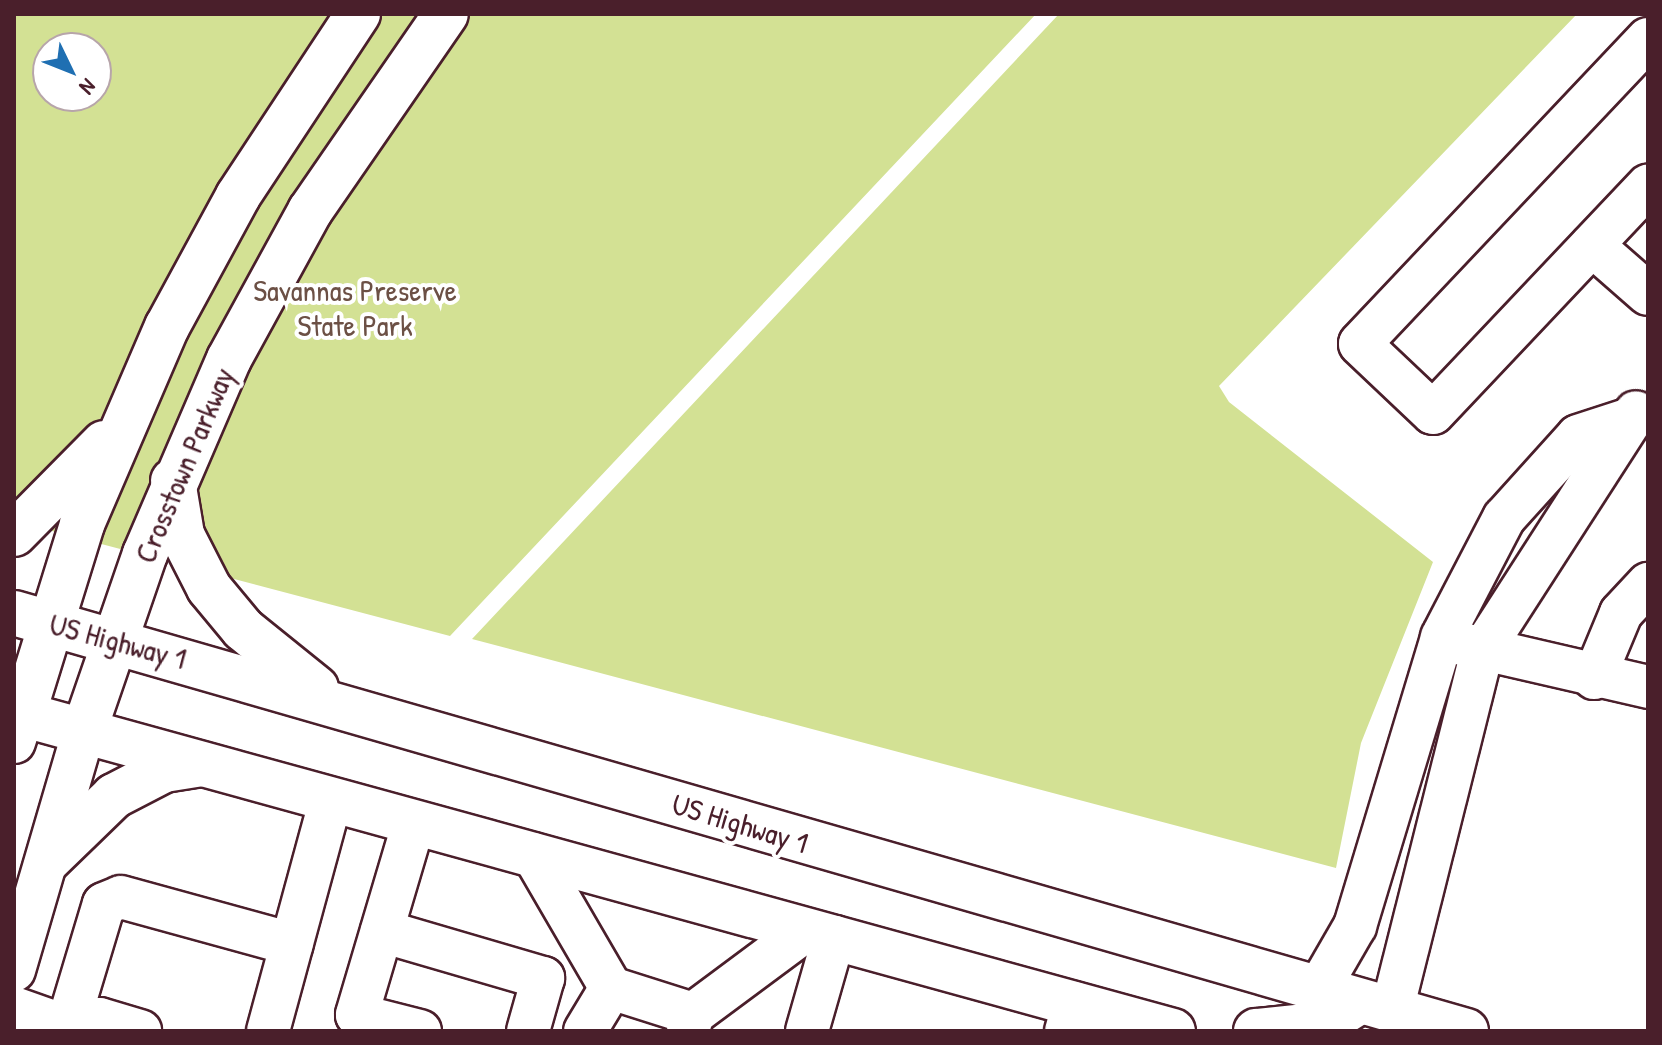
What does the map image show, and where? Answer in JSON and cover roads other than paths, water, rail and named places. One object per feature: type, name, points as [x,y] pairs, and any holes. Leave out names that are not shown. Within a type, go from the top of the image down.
[{"type":"main road","points":[[358,14],[230,210],[124,420],[82,524],[32,618],[17,723],[84,731],[820,933],[1070,1017],[1173,1031]]},
{"type":"main road","name":"Crosstown Parkway","points":[[84,731],[112,639],[173,481],[229,359],[310,211],[443,18]]},
{"type":"main road","points":[[14,534],[124,420]]},
{"type":"main road","points":[[173,481],[182,535],[209,588],[243,629],[334,701]]},
{"type":"main road","name":"US Highway 1","points":[[32,618],[334,701],[1466,1031]]},
{"type":"main road","points":[[48,860],[114,796],[164,770],[202,763]]},
{"type":"main road","points":[[1256,1031],[1335,1017],[1376,1006]]},
{"type":"street","points":[[1648,39],[1360,344],[1433,413],[1648,186]]},
{"type":"street","points":[[1592,245],[1648,294]]},
{"type":"street","points":[[1318,990],[1355,926],[1442,637],[1504,518],[1578,436],[1639,409]]},
{"type":"street","points":[[1376,1006],[1447,801],[1482,651],[1639,409]]},
{"type":"street","points":[[1594,678],[1621,613],[1648,584]]},
{"type":"street","points":[[1442,637],[1482,651],[1594,678],[1648,687]]},
{"type":"street","points":[[14,970],[84,731]]},
{"type":"street","points":[[1398,789],[1447,801]]},
{"type":"street","points":[[245,1031],[281,941],[331,799]]},
{"type":"street","points":[[414,822],[357,1015],[420,1031]]},
{"type":"street","points":[[533,854],[611,988],[691,1023],[820,933]]},
{"type":"street","points":[[75,1030],[104,904],[121,897],[281,941]]},
{"type":"street","points":[[382,931],[543,978],[528,1031]]},
{"type":"street","points":[[807,1031],[820,933]]},
{"type":"street","points":[[268,1031],[281,941]]},
{"type":"street","points":[[585,1031],[611,988]]},
{"type":"street","points":[[14,1008],[75,1030],[100,1019],[140,1031]]},
{"type":"park label","name":"Savannas Preserve State Park","points":[[355,307]]}]
